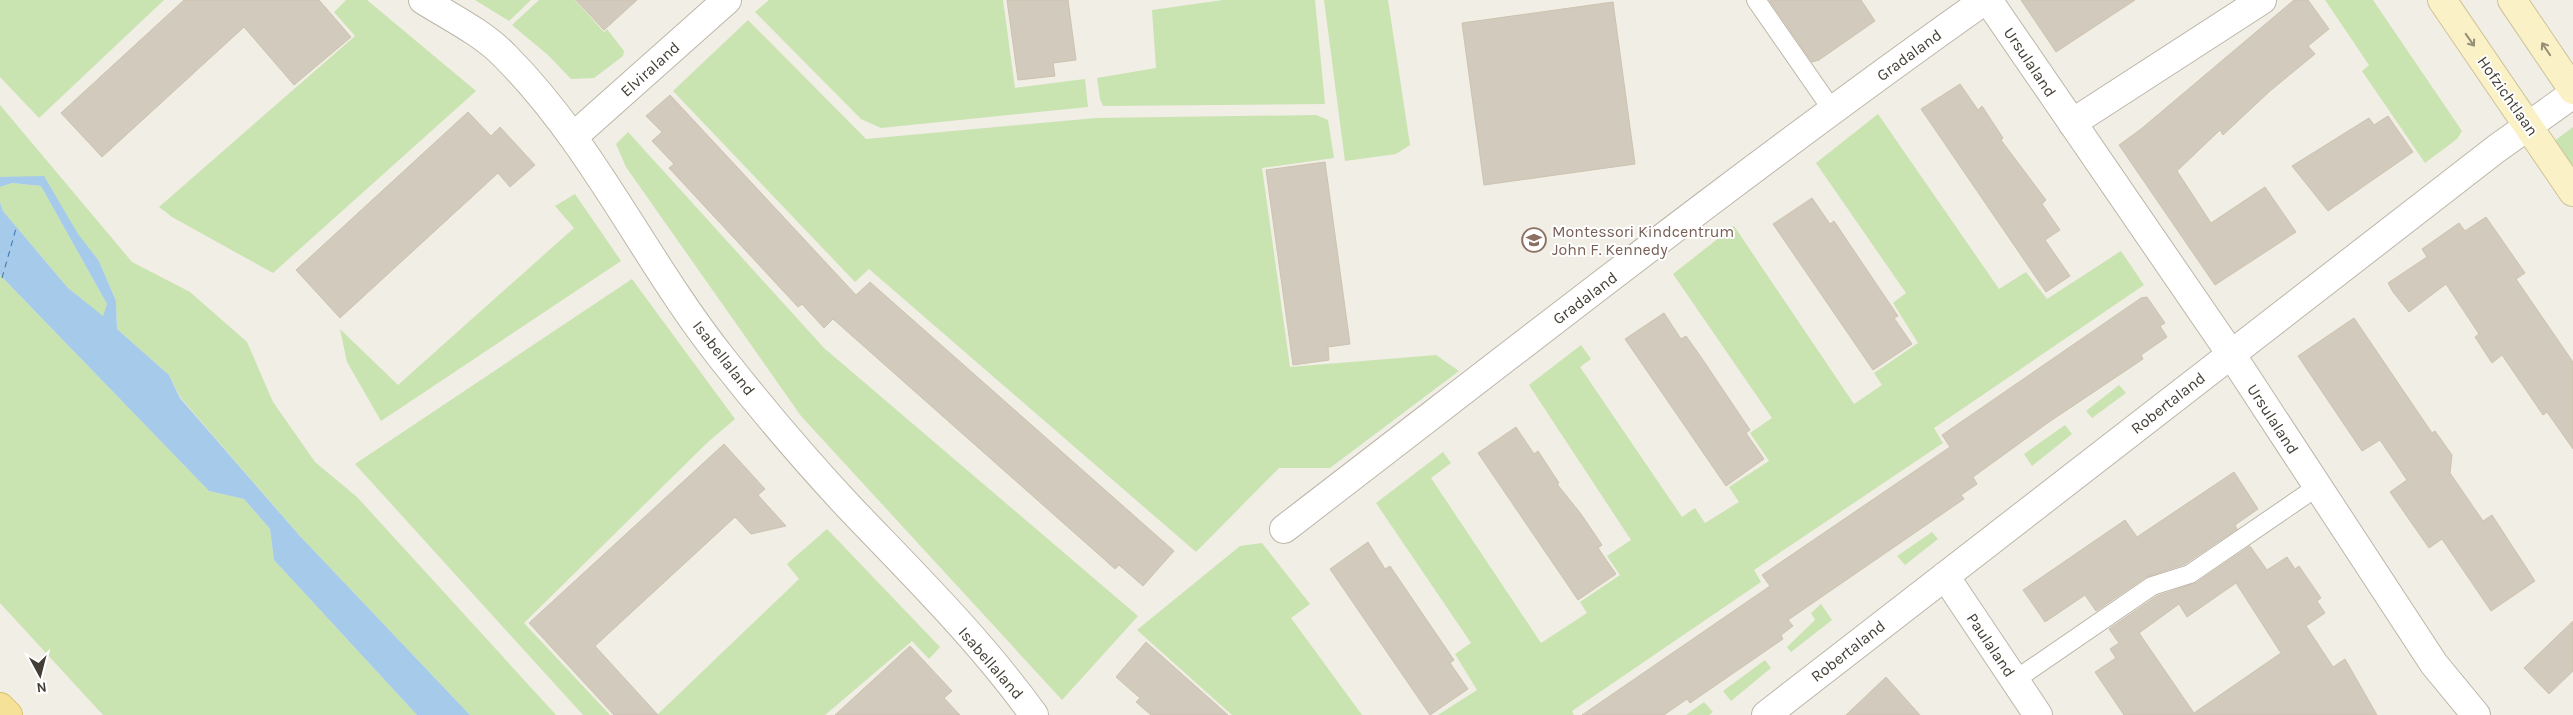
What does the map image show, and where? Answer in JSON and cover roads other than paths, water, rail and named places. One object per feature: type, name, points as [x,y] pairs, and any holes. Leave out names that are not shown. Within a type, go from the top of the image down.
[{"type":"main road","name":"Hofzichtlaan","points":[[2442,0],[2573,192]]},
{"type":"main road","points":[[2512,0],[2573,90]]},
{"type":"main road","points":[[0,707],[8,715]]},
{"type":"street","name":"Isabellaland","points":[[423,0],[491,44],[506,56],[573,137],[631,227],[720,356],[788,438],[999,671],[1034,715]]},
{"type":"street","name":"Elviraland","points":[[573,137],[726,0]]},
{"type":"street","name":"Gradaland","points":[[1284,530],[1507,356],[1833,111],[1987,0]]},
{"type":"street","name":"Ursulaland","points":[[1987,0],[2231,354],[2434,664],[2476,715]]},
{"type":"street","points":[[2072,123],[2262,0]]},
{"type":"street","name":"Robertaland","points":[[1766,715],[2231,354],[2529,125],[2573,94]]},
{"type":"street","name":"Paulaland","points":[[1944,576],[2038,715]]},
{"type":"lane","points":[[1756,0],[1833,111]]},
{"type":"lane","points":[[2015,680],[2152,586],[2190,574],[2317,486]]},
{"type":"water","points":[[44,176],[78,234],[99,261],[116,301],[117,329],[169,375],[180,398],[299,535],[470,715],[417,715],[274,560],[270,529],[244,499],[209,491],[0,275],[0,202],[3,211],[68,288],[103,316],[107,304],[41,186],[12,183],[0,187],[0,177]]},
{"type":"place","name":"Montessori Kindcentrum John F. Kennedy","points":[[1534,240]]}]
